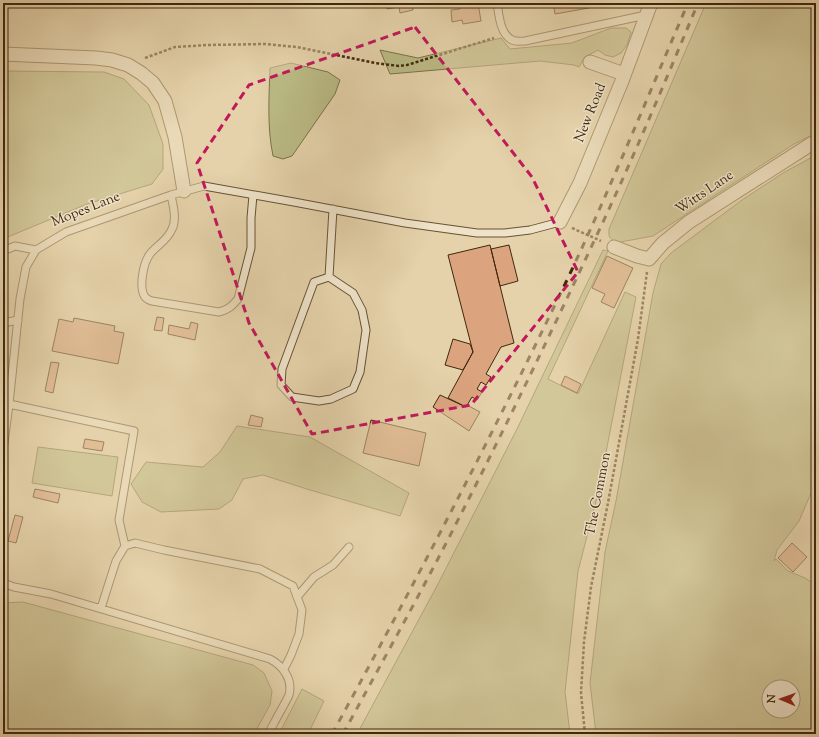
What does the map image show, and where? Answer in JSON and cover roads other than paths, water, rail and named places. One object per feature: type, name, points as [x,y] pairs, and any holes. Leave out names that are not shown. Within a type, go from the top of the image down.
[{"type":"street","name":"New Road","points":[[566,224],[580,183],[649,9]]},
{"type":"street","points":[[3,54],[112,60],[128,65],[141,73],[153,83],[165,101],[174,137],[184,191]]},
{"type":"street","points":[[590,62],[624,74]]},
{"type":"street","name":"Witts Lane","points":[[614,247],[649,259],[663,243],[689,222],[816,141]]},
{"type":"lane","name":"New Road","points":[[496,3],[506,34],[514,41],[525,41],[649,9]]},
{"type":"lane","name":"Mopes Lane","points":[[3,451],[20,299],[26,267],[36,250],[66,232],[171,195],[204,186],[405,223],[477,233],[505,234],[566,224]]},
{"type":"lane","points":[[171,195],[174,218],[173,228],[162,243],[150,254],[146,261],[142,279],[143,293],[147,299],[152,301],[219,312],[232,306],[238,299],[250,248],[253,195]]},
{"type":"lane","points":[[329,277],[333,209]]},
{"type":"lane","points":[[3,251],[15,246],[36,250]]},
{"type":"lane","points":[[329,277],[353,293],[362,310],[366,330],[360,372],[353,389],[331,399],[319,401],[292,397],[282,385],[282,369],[314,282],[329,277]]},
{"type":"lane","points":[[3,323],[18,320]]},
{"type":"lane","points":[[9,404],[134,431],[119,520],[125,546]]},
{"type":"lane","points":[[101,608],[116,561],[125,546],[135,543],[260,569],[293,586],[302,610],[299,634],[284,669]]},
{"type":"lane","points":[[297,597],[314,577],[333,565],[349,547]]},
{"type":"lane","points":[[3,582],[14,587],[51,594],[101,608],[270,658],[284,669],[290,686],[288,695],[268,734]]},
{"type":"railway","points":[[332,734],[393,622],[539,338],[567,280],[629,142],[688,3]]},
{"type":"railway","points":[[343,734],[445,545],[528,379],[622,180],[698,3]]}]
